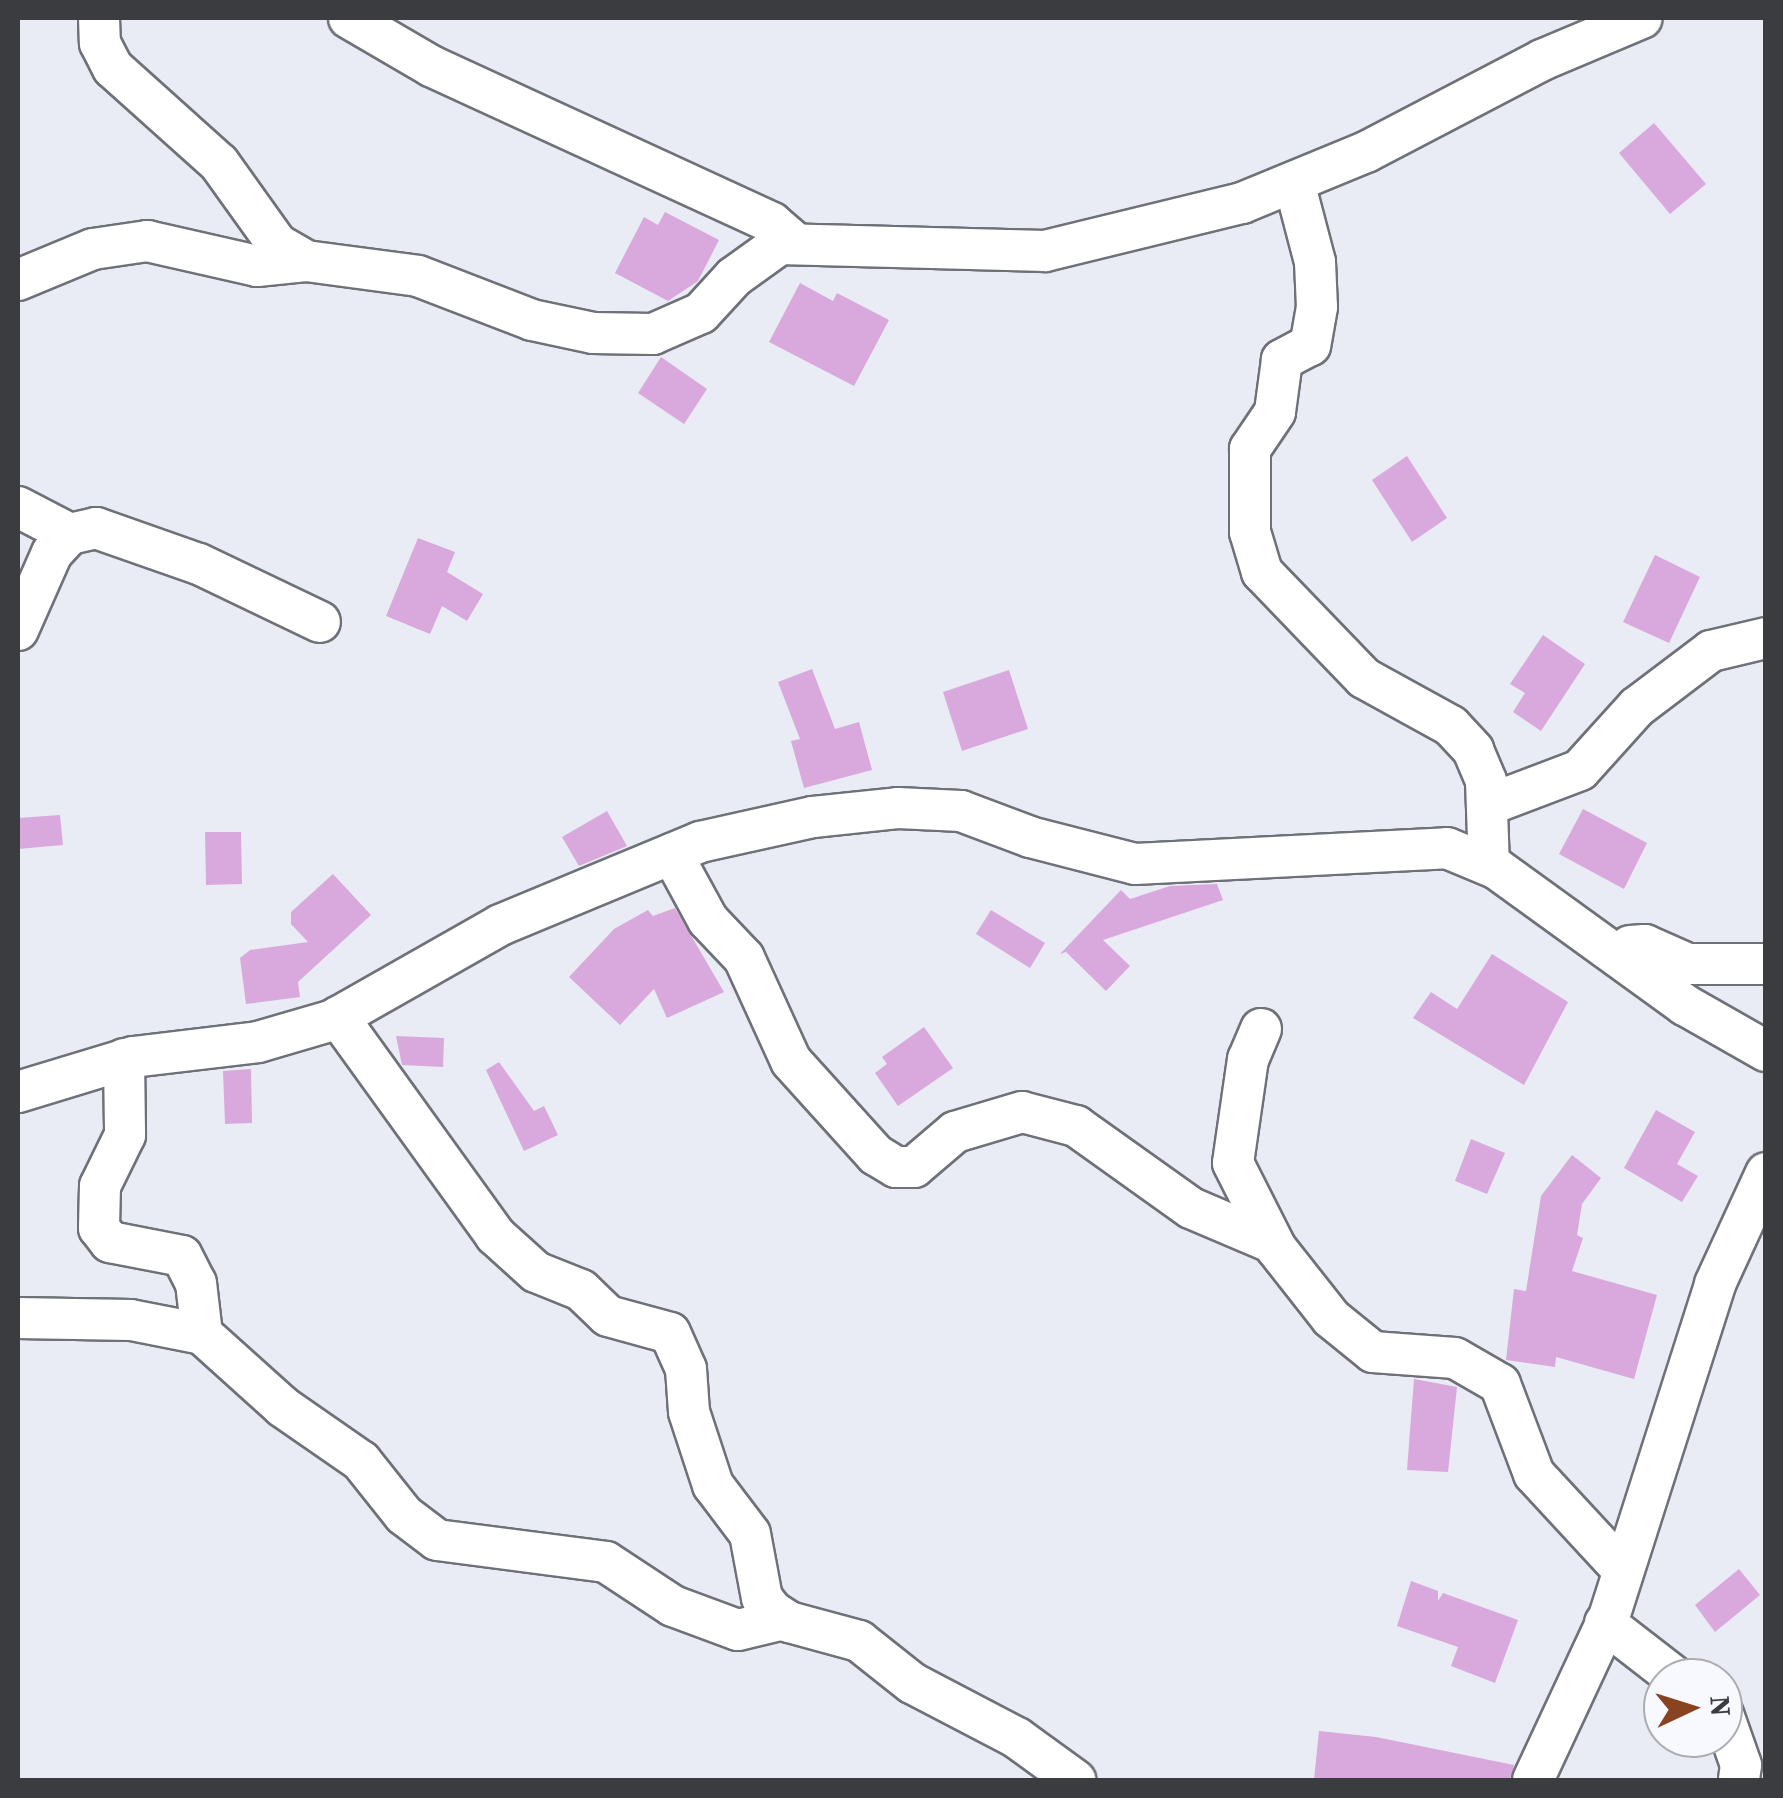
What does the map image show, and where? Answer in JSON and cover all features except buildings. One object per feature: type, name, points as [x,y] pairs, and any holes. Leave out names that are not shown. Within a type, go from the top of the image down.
[{"type":"street","points":[[100,18],[100,42],[113,68],[218,162],[277,244],[306,261]]},
{"type":"street","points":[[349,18],[448,75],[772,222],[793,242]]},
{"type":"street","points":[[18,280],[93,249],[147,241],[257,266],[306,261],[418,276],[532,320],[594,333],[653,334],[701,313],[734,277],[774,246],[793,242],[1074,248],[1242,203],[1642,18]]},
{"type":"street","points":[[1294,182],[1315,262],[1317,306],[1310,345],[1282,360],[1275,412],[1250,449],[1250,532],[1262,572],[1364,678],[1438,718],[1473,750],[1488,804],[1489,865]]},
{"type":"street","points":[[18,507],[70,534]]},
{"type":"street","points":[[18,630],[52,553],[70,534],[96,528],[120,534],[320,622]]},
{"type":"street","points":[[1488,804],[1580,770],[1636,707],[1701,658],[1766,638]]},
{"type":"street","points":[[18,1092],[124,1059],[258,1042],[338,1017],[500,926],[672,854],[813,817],[898,808],[961,810],[1030,837],[1135,864],[1432,845],[1489,865],[1616,952],[1685,1005],[1766,1050]]},
{"type":"street","points":[[672,854],[708,920],[744,958],[792,1061],[876,1155],[914,1167],[955,1132],[1022,1112],[1076,1126],[1191,1208],[1273,1243]]},
{"type":"street","points":[[1616,952],[1644,945],[1688,964],[1766,964]]},
{"type":"street","points":[[338,1017],[495,1235],[536,1272],[580,1290],[608,1316],[670,1334],[686,1369],[689,1412],[713,1485],[750,1534],[762,1598],[784,1619],[858,1641],[912,1683],[1018,1738],[1075,1780]]},
{"type":"street","points":[[1261,1030],[1248,1059],[1233,1164],[1273,1243],[1331,1318],[1373,1352],[1455,1358],[1500,1384],[1534,1474],[1624,1570]]},
{"type":"street","points":[[124,1059],[124,1135],[100,1186],[99,1228],[110,1242],[182,1256],[196,1284],[202,1334]]},
{"type":"street","points":[[1533,1780],[1606,1623],[1715,1284],[1766,1173]]},
{"type":"street","points":[[18,1318],[131,1320],[202,1334],[283,1407],[361,1461],[404,1515],[437,1540],[504,1554],[606,1562],[673,1606],[738,1630],[784,1619]]},
{"type":"street","points":[[1606,1623],[1651,1658]]}]
